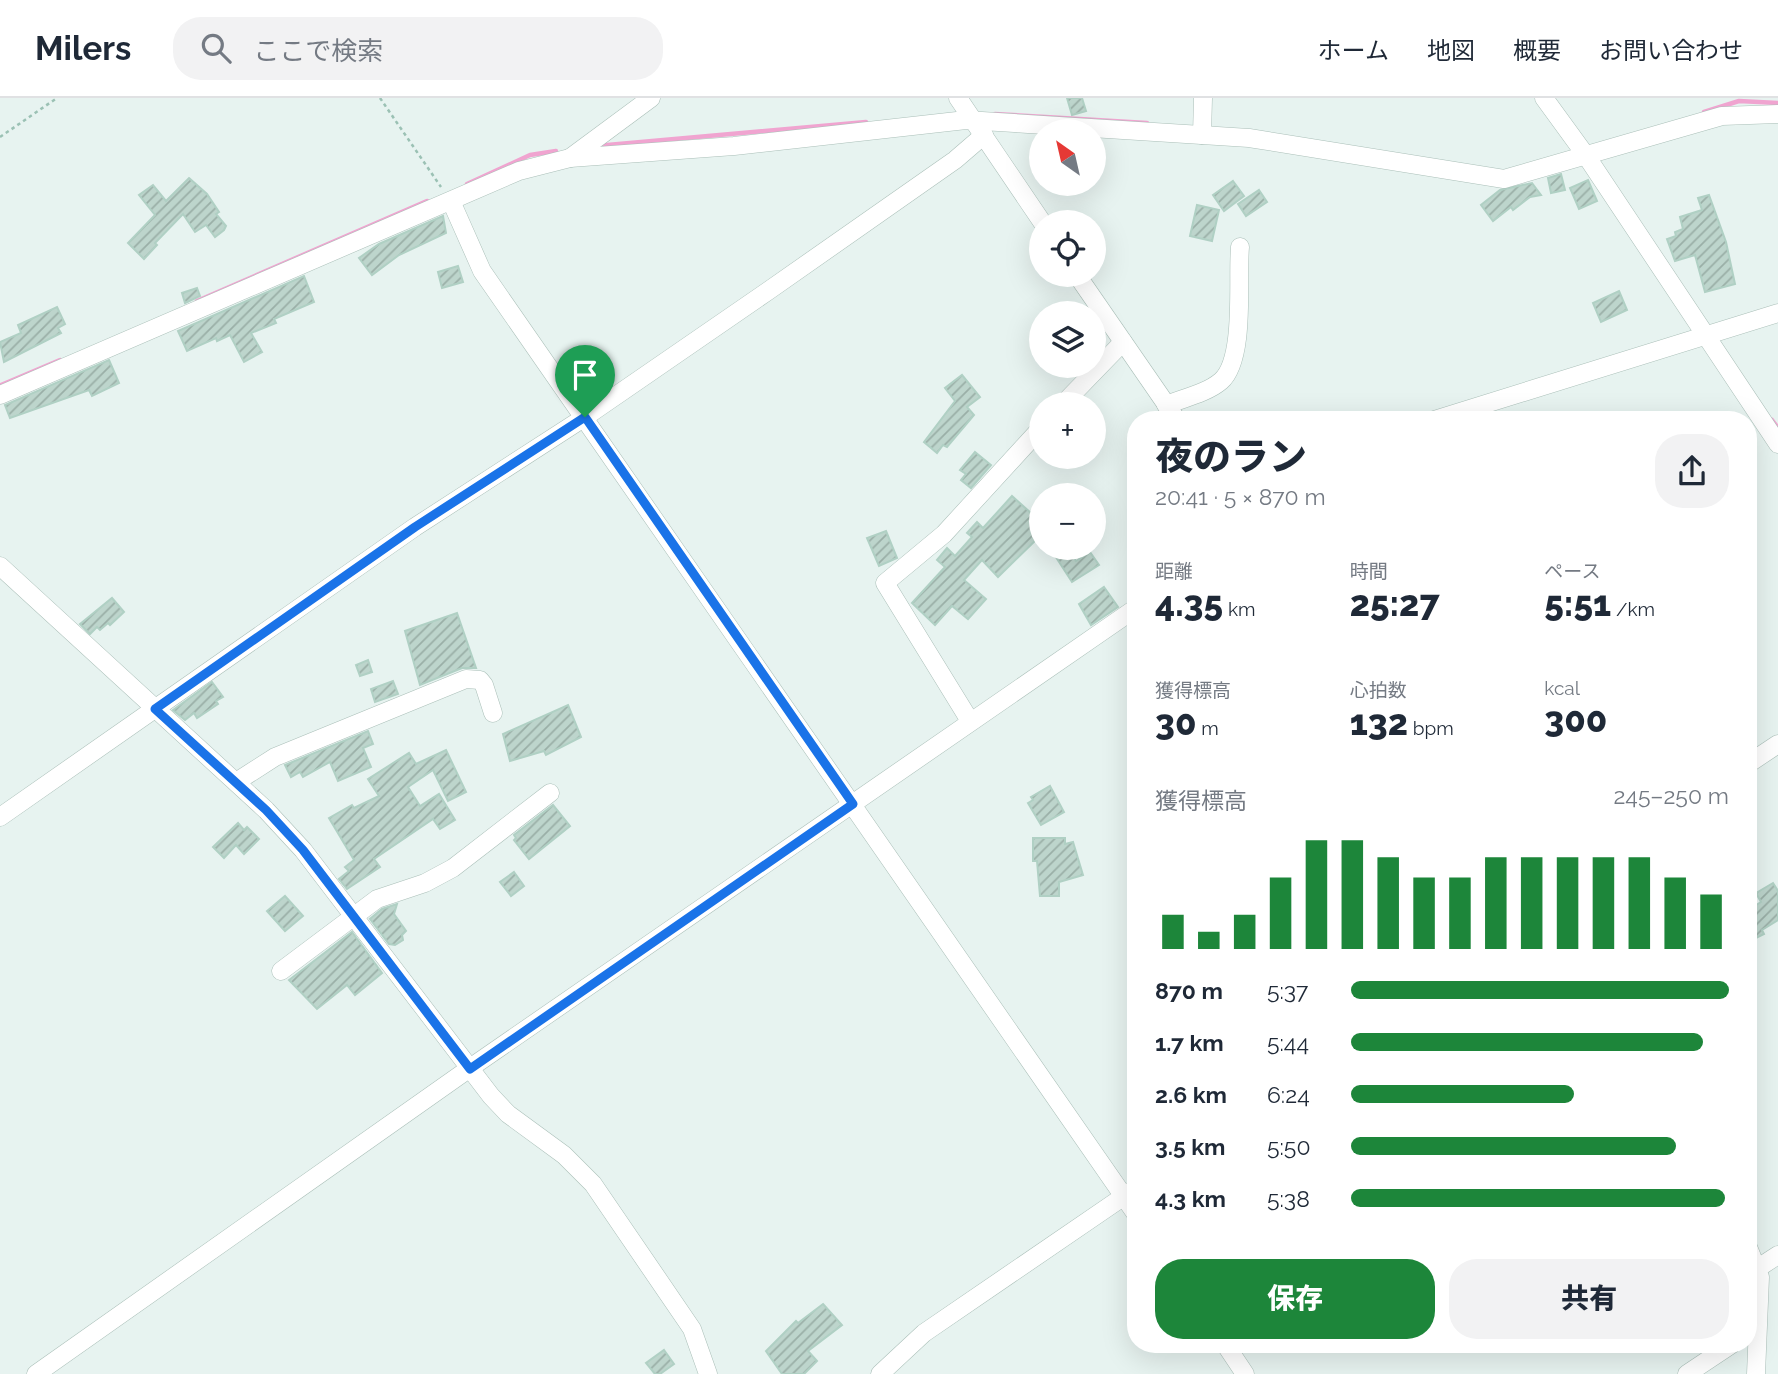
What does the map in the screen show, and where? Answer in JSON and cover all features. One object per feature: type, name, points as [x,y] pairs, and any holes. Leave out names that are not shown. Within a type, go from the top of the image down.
[{"type":"street","points":[[570,158],[651,98]]},
{"type":"street","points":[[958,98],[1034,210]]},
{"type":"street","points":[[1202,135],[1203,98]]},
{"type":"street","points":[[1544,98],[1587,157],[1756,411]]},
{"type":"street","points":[[0,395],[530,167],[570,158],[979,128],[1249,138],[1504,179],[1722,117],[1778,114]]},
{"type":"street","points":[[0,817],[415,527],[585,417],[955,160],[979,128]]},
{"type":"street","points":[[451,201],[482,271],[853,804],[1127,1188]]},
{"type":"street","points":[[1175,411],[1220,382],[1231,368],[1237,338],[1240,247]]},
{"type":"street","points":[[1085,287],[1171,411]]},
{"type":"street","points":[[1463,411],[1778,313]]},
{"type":"street","points":[[1075,392],[1123,342]]},
{"type":"street","points":[[1757,413],[1778,444]]},
{"type":"street","points":[[970,721],[885,583],[944,534],[1029,441]]},
{"type":"street","points":[[0,566],[236,782],[303,850],[470,1069],[508,1114],[564,1155],[593,1184],[692,1329],[708,1374]]},
{"type":"street","points":[[36,1374],[470,1069],[1127,614]]},
{"type":"street","points":[[236,782],[275,757],[466,679],[480,680],[484,685],[493,713]]},
{"type":"street","points":[[1757,758],[1778,744]]},
{"type":"street","points":[[281,971],[352,915],[386,894],[425,883],[453,868],[550,793]]},
{"type":"street","points":[[880,1374],[924,1332],[1127,1194]]},
{"type":"street","points":[[1757,1283],[1758,1268],[1778,1255]]},
{"type":"street","points":[[1231,1353],[1245,1374]]},
{"type":"street","points":[[1687,1374],[1718,1353]]},
{"type":"street","points":[[1754,1353],[1756,1374]]},
{"type":"path","points":[[0,137],[57,98]]},
{"type":"path","points":[[380,98],[451,201]]},
{"type":"building","points":[[1067,98],[1082,98],[1086,111],[1072,115]]},
{"type":"building","points":[[1561,174],[1565,190],[1551,193],[1548,178]]},
{"type":"building","points":[[189,178],[207,194],[219,212],[216,214],[226,226],[224,230],[215,237],[206,225],[195,232],[183,214],[155,243],[157,245],[144,259],[128,243],[155,215],[139,195],[153,185],[166,201]]},
{"type":"building","points":[[1588,180],[1597,201],[1579,209],[1570,188]]},
{"type":"building","points":[[1233,181],[1244,196],[1224,211],[1213,195]]},
{"type":"building","points":[[1532,183],[1541,195],[1530,197],[1513,210],[1511,207],[1493,221],[1481,205],[1500,190]]},
{"type":"building","points":[[1259,190],[1267,202],[1246,216],[1238,204]]},
{"type":"building","points":[[1709,195],[1726,242],[1735,284],[1705,292],[1695,255],[1675,261],[1667,239],[1676,236],[1675,232],[1683,229],[1680,217],[1702,210],[1698,198]]},
{"type":"building","points":[[1197,205],[1219,210],[1212,241],[1190,236]]},
{"type":"building","points":[[443,216],[446,233],[399,255],[372,275],[359,258],[379,244]]},
{"type":"building","points":[[458,266],[463,282],[442,288],[438,272]]},
{"type":"building","points":[[304,276],[314,302],[274,319],[276,323],[251,333],[262,352],[244,362],[230,335],[187,351],[178,331]]},
{"type":"building","points":[[197,288],[200,296],[185,303],[182,293]]},
{"type":"building","points":[[1619,291],[1627,310],[1601,322],[1593,303]]},
{"type":"building","points":[[57,307],[65,324],[58,328],[61,333],[4,362],[0,342],[21,333],[18,325]]},
{"type":"building","points":[[109,360],[119,383],[92,396],[89,390],[10,418],[5,405]]},
{"type":"building","points":[[962,375],[980,397],[967,407],[974,415],[947,447],[943,445],[937,453],[924,442],[955,401],[945,388]]},
{"type":"building","points":[[975,452],[991,465],[971,488],[961,480],[966,474],[960,470]]},
{"type":"building","points":[[1012,496],[1029,511],[1029,547],[998,577],[982,560],[964,580],[986,599],[968,619],[952,606],[935,625],[912,603],[945,567],[937,560],[947,548],[955,556],[972,537],[967,533],[977,522],[983,528]]},
{"type":"building","points":[[886,531],[897,558],[879,566],[867,538]]},
{"type":"building","points":[[1058,560],[1096,560],[1099,565],[1072,582]]},
{"type":"building","points":[[1104,587],[1118,607],[1091,625],[1079,604]]},
{"type":"building","points":[[112,598],[124,612],[110,625],[108,623],[100,630],[97,627],[90,634],[80,624]]},
{"type":"building","points":[[457,613],[476,668],[462,668],[420,685],[405,631]]},
{"type":"building","points":[[368,660],[372,672],[360,676],[356,665]]},
{"type":"building","points":[[393,681],[398,694],[375,702],[371,689]]},
{"type":"building","points":[[212,682],[223,697],[216,701],[218,704],[197,718],[194,713],[185,720],[173,710]]},
{"type":"building","points":[[568,705],[581,737],[546,755],[544,751],[510,761],[503,734]]},
{"type":"building","points":[[368,731],[373,744],[363,748],[371,767],[338,781],[330,762],[303,777],[300,772],[291,777],[285,765]]},
{"type":"building","points":[[446,750],[466,792],[448,801],[433,770],[408,787],[420,806],[439,794],[455,820],[440,829],[433,819],[374,859],[380,867],[347,889],[339,879],[349,871],[345,867],[354,860],[329,818],[352,805],[354,808],[379,796],[368,779],[409,753],[416,764]]},
{"type":"building","points":[[1050,786],[1064,812],[1041,825],[1028,803],[1033,800],[1031,797]]},
{"type":"building","points":[[553,805],[570,826],[529,859],[514,840],[514,835]]},
{"type":"building","points":[[238,823],[244,830],[247,827],[259,839],[244,854],[236,845],[224,858],[213,847]]},
{"type":"building","points":[[1033,838],[1065,838],[1065,844],[1073,842],[1083,875],[1059,882],[1059,896],[1040,896],[1037,861],[1033,861]]},
{"type":"building","points":[[514,872],[524,886],[511,896],[500,882]]},
{"type":"building","points":[[1773,883],[1778,891],[1778,920],[1762,930],[1764,934],[1757,938],[1757,904],[1761,902],[1757,892]]},
{"type":"building","points":[[285,896],[303,916],[285,931],[267,911]]},
{"type":"building","points":[[397,904],[394,914],[406,931],[402,935],[403,940],[395,945],[389,944],[370,919],[382,909]]},
{"type":"building","points":[[352,932],[382,973],[355,995],[347,985],[317,1009],[289,980]]},
{"type":"building","points":[[823,1304],[842,1325],[808,1351],[817,1361],[804,1374],[782,1374],[766,1351],[796,1321],[798,1323]]},
{"type":"building","points":[[664,1350],[674,1364],[660,1374],[655,1374],[646,1363]]},
{"type":"waterway","points":[[1704,112],[1739,101],[1778,103]]},
{"type":"waterway","points":[[995,114],[1147,123]]},
{"type":"waterway","points":[[596,146],[866,122]]},
{"type":"waterway","points":[[467,184],[530,155],[556,151]]},
{"type":"waterway","points":[[197,301],[427,201]]},
{"type":"waterway","points":[[1,385],[60,360]]},
{"type":"waterway","points":[[1772,420],[1778,428]]},
{"type":"route","points":[[585,417],[853,804],[470,1069],[303,850],[266,810],[155,709],[415,527],[585,417]]}]
